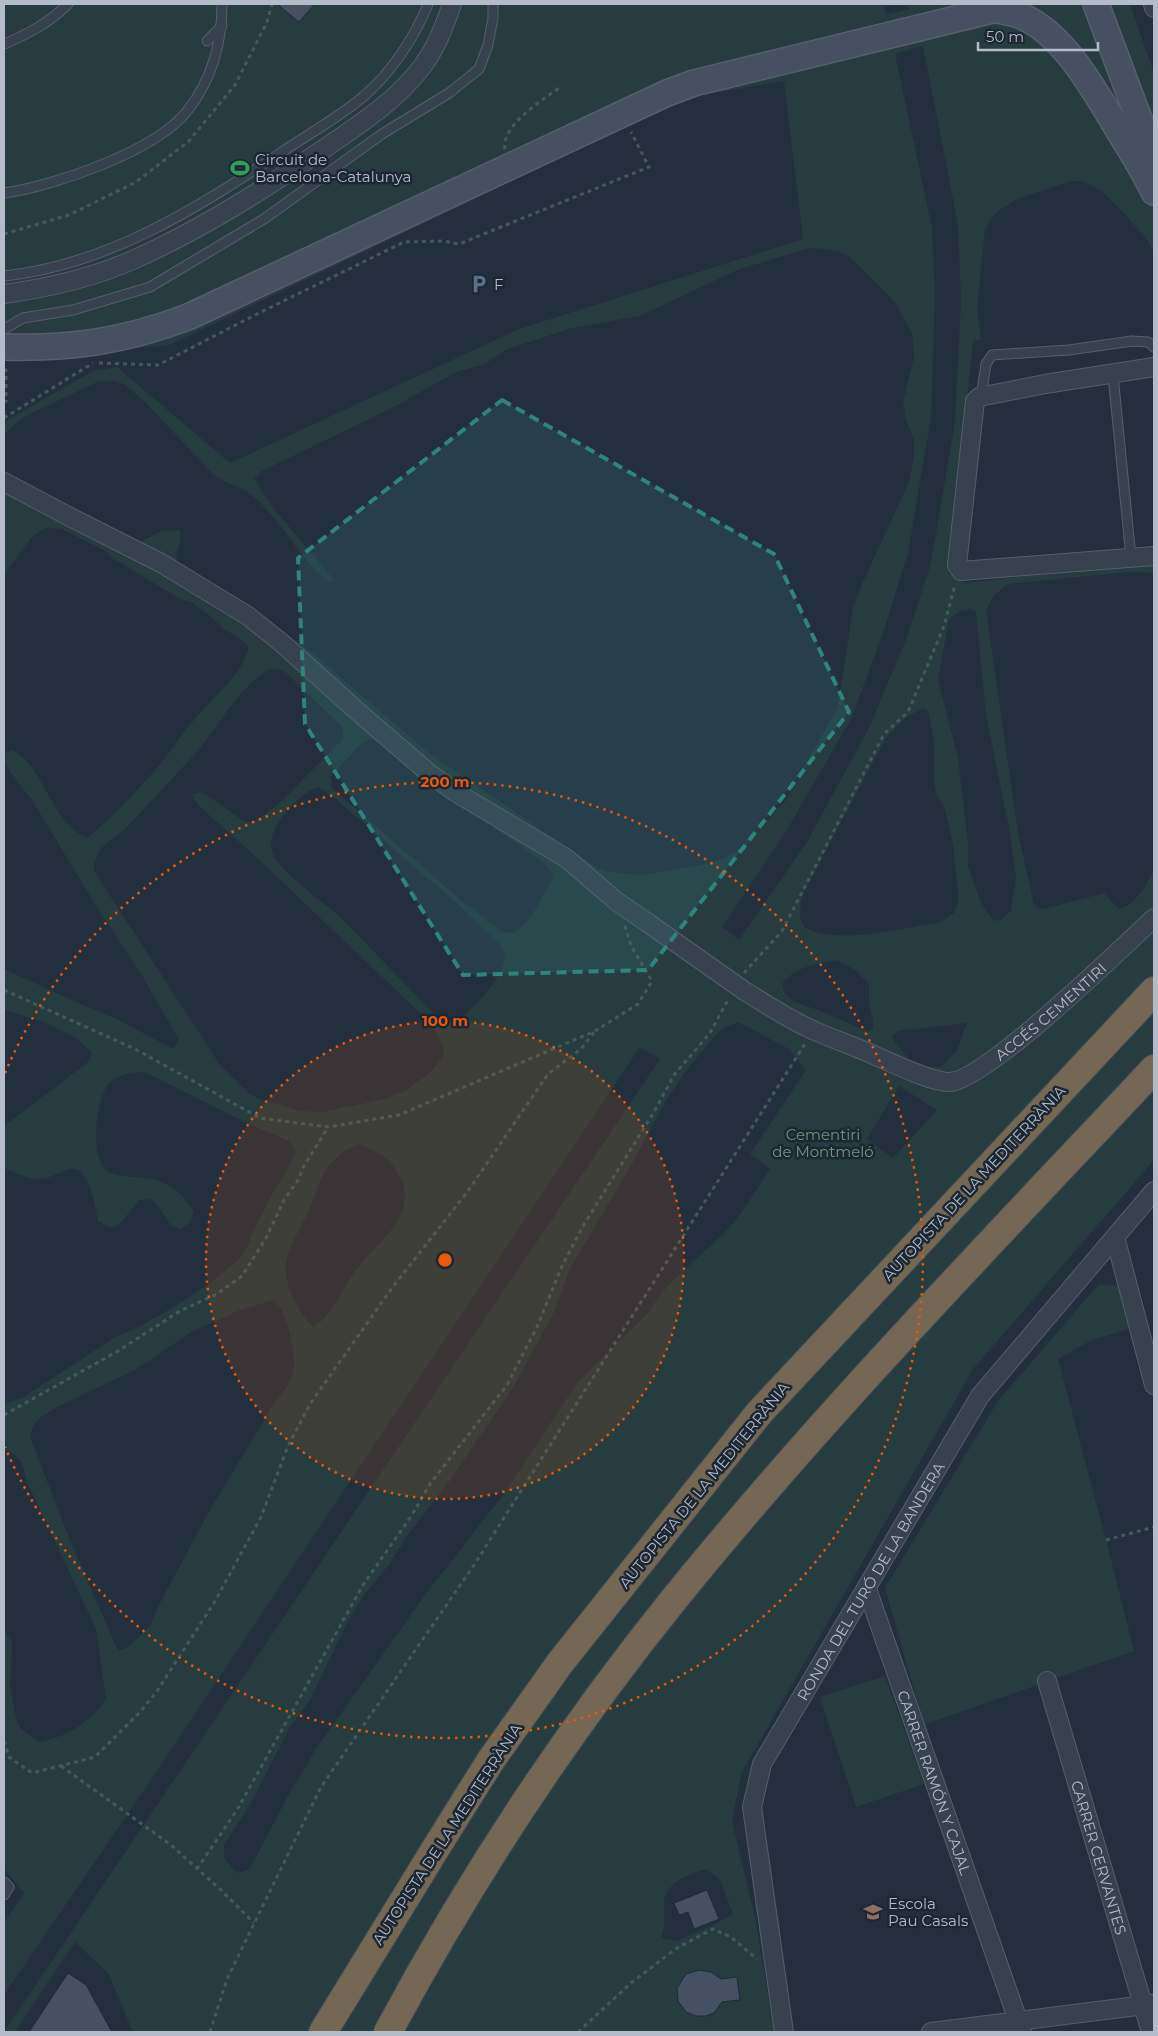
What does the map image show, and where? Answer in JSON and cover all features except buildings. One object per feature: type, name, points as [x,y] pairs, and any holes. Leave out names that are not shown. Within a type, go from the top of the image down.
[{"type":"highway","name":"AUTOPISTA DE LA MEDITERRÀNIA","points":[[323,2032],[491,1760],[560,1663],[759,1413],[1154,991]]},
{"type":"highway","points":[[388,2032],[433,1951],[517,1815],[567,1741],[671,1603],[746,1514],[912,1327],[1154,1069]]},
{"type":"highway","points":[[343,2032],[438,1843]]},
{"type":"street","points":[[4,294],[37,290],[135,259],[203,224],[286,174],[373,115],[408,83],[435,48],[452,4]]},
{"type":"street","points":[[949,20],[968,4]]},
{"type":"street","points":[[1096,4],[1154,159]]},
{"type":"street","points":[[1153,4],[1154,8]]},
{"type":"street","points":[[4,347],[36,348],[79,345],[126,338],[160,328],[188,317],[694,83],[1005,7],[1039,27],[1058,42],[1074,60],[1095,90],[1154,192]]},
{"type":"street","points":[[1154,367],[1113,375],[1045,384],[981,397],[975,401],[957,565],[961,570],[1154,556]]},
{"type":"street","name":"ACCÉS CEMENTIRI","points":[[4,482],[161,563],[248,616],[284,644],[357,712],[455,792],[566,858],[616,901],[739,987],[813,1031],[863,1050],[912,1072],[948,1082],[962,1080],[1004,1052],[1090,978],[1154,918]]},
{"type":"street","name":"RONDA DEL TURÓ DE LA BANDERA","points":[[784,2032],[752,1807],[762,1764],[980,1396],[1154,1191]]},
{"type":"street","points":[[1115,1237],[1154,1385]]},
{"type":"street","name":"CARRER RAMÓN Y CAJAL","points":[[867,1589],[1020,2027]]},
{"type":"street","name":"CARRER CERVANTES","points":[[1047,1681],[1149,2005],[1151,2032]]},
{"type":"street","points":[[931,2032],[1020,2027],[1149,2005]]},
{"type":"lane","points":[[4,44],[27,34],[56,16],[68,4]]},
{"type":"lane","points":[[4,193],[38,186],[82,173],[112,160],[167,131],[187,112],[198,96],[216,57],[222,26],[222,4]]},
{"type":"lane","points":[[4,276],[74,262],[123,244],[193,208],[255,169],[364,96],[404,51],[428,4]]},
{"type":"lane","points":[[4,329],[23,318],[73,310],[150,287],[264,219],[382,134],[449,93],[479,69],[488,45],[493,18],[493,4]]},
{"type":"lane","points":[[207,41],[222,26]]},
{"type":"lane","points":[[981,397],[986,364],[992,355],[1069,350],[1132,341],[1148,342],[1154,347]]},
{"type":"lane","points":[[1113,375],[1131,558]]},
{"type":"lane","points":[[4,1882],[9,1887],[4,1896]]},
{"type":"path","points":[[506,154],[504,143],[513,126],[528,110],[562,86]]},
{"type":"path","points":[[4,418],[93,363],[158,365],[404,242],[444,241],[460,244],[648,168],[628,126]]},
{"type":"path","points":[[4,370],[6,370],[6,401],[4,401]]},
{"type":"path","points":[[198,1869],[237,1810],[363,1585],[412,1515],[430,1484],[508,1384],[537,1327],[562,1266],[583,1226],[654,1112],[674,1075],[710,1033],[739,987],[782,931],[884,734],[908,712],[944,626],[957,577],[961,570]]},
{"type":"path","points":[[4,990],[134,1049],[260,1118],[328,1127],[400,1115],[595,1031],[638,1004],[652,981],[632,946],[616,901]]},
{"type":"path","points":[[4,1741],[9,1757],[32,1773],[94,1757],[141,1711],[157,1691],[214,1603],[261,1517],[288,1446],[319,1390],[392,1288],[468,1191],[548,1074],[581,1049],[595,1031]]},
{"type":"path","points":[[210,2032],[227,1979],[321,1787],[474,1565],[813,1031]]},
{"type":"path","points":[[4,1415],[118,1351],[180,1311],[218,1294],[242,1276],[266,1238],[284,1200],[298,1180],[304,1166],[328,1127]]},
{"type":"path","points":[[1106,1540],[1154,1527]]},
{"type":"path","points":[[61,1766],[170,1845],[254,1923]]},
{"type":"path","points":[[578,2032],[631,1983],[677,1948],[713,1929],[731,1937],[740,1947],[775,1972]]},
{"type":"highlighted area","points":[[502,400],[774,554],[849,712],[648,970],[463,975],[305,724],[298,558]]},
{"type":"green space","name":"Cementiri de Montmeló","points":[[4,4],[883,4],[886,15],[909,9],[908,4],[1130,4],[1154,73],[1154,252],[1147,240],[1125,214],[1102,191],[1082,181],[1071,181],[1017,199],[998,211],[990,220],[985,230],[977,308],[981,340],[973,341],[949,573],[965,583],[1154,562],[1154,573],[1128,572],[1008,584],[994,595],[986,610],[1018,833],[1034,905],[1044,909],[1104,893],[1119,909],[1136,899],[1154,870],[1154,1160],[973,1369],[742,1772],[732,1821],[755,1918],[774,2032],[133,2032],[108,1973],[75,1942],[15,2032],[4,2032],[660,1059],[640,1047],[161,1765],[4,1995],[4,1923],[24,1893],[4,1869],[4,1630],[12,1643],[10,1686],[16,1718],[20,1728],[38,1742],[58,1737],[76,1728],[93,1715],[106,1699],[96,1629],[27,1482],[20,1461],[4,1449],[4,1404],[24,1397],[115,1337],[145,1323],[183,1301],[232,1265],[245,1250],[263,1211],[288,1168],[296,1150],[289,1141],[247,1123],[145,1072],[121,1076],[111,1081],[107,1086],[101,1100],[97,1123],[97,1148],[104,1168],[112,1173],[153,1179],[167,1185],[180,1194],[194,1212],[190,1222],[181,1229],[171,1226],[159,1207],[151,1199],[139,1200],[118,1226],[108,1227],[98,1221],[90,1187],[81,1173],[75,1169],[37,1179],[4,1168],[4,1126],[88,1062],[92,1053],[75,1037],[41,1021],[4,1010],[4,969],[115,1018],[173,1049],[179,1040],[143,977],[93,901],[32,800],[11,773],[6,764],[4,754],[13,750],[26,761],[61,816],[77,832],[87,838],[126,802],[162,762],[201,711],[233,677],[249,648],[242,640],[224,629],[191,602],[180,599],[114,559],[106,551],[62,529],[45,528],[31,538],[4,574],[4,477],[138,543],[163,530],[180,531],[176,564],[283,634],[302,644],[429,753],[599,869],[609,872],[640,875],[676,870],[717,861],[736,852],[786,800],[838,707],[853,608],[862,584],[909,482],[914,456],[914,439],[906,420],[903,402],[914,357],[912,333],[894,301],[851,258],[838,251],[810,248],[737,270],[640,316],[572,328],[505,350],[485,364],[456,372],[394,407],[262,471],[254,479],[274,509],[334,580],[329,581],[312,566],[258,500],[213,474],[144,401],[124,384],[114,381],[97,382],[24,417],[4,434],[4,422],[93,371],[117,367],[230,463],[519,329],[803,239],[784,81],[697,96],[628,126],[169,345],[93,353],[4,355]],"holes":[[[923,46],[958,225],[961,301],[955,422],[931,563],[905,642],[869,728],[807,842],[739,940],[722,927],[788,828],[852,717],[883,633],[908,553],[931,417],[935,296],[932,228],[895,54]],[[971,609],[976,612],[986,716],[1009,828],[1016,877],[1011,911],[999,921],[994,920],[981,903],[968,866],[968,843],[958,758],[938,680],[949,619],[960,611]],[[270,669],[283,670],[343,728],[343,739],[282,801],[257,820],[247,823],[202,792],[192,795],[198,805],[254,855],[423,1016],[437,1034],[442,1044],[444,1055],[431,1072],[405,1091],[385,1099],[323,1112],[300,1111],[259,1099],[250,1094],[220,1065],[94,871],[95,862],[101,849],[129,825],[194,755],[238,697],[258,677]],[[923,708],[928,711],[934,740],[934,783],[936,794],[945,809],[953,845],[958,892],[958,903],[954,913],[941,922],[872,934],[836,935],[819,933],[805,928],[800,919],[801,897],[886,738],[904,719]],[[370,739],[375,739],[399,760],[460,805],[545,864],[553,874],[532,915],[513,933],[503,932],[468,906],[332,788],[331,776],[360,745]],[[318,787],[331,795],[461,907],[502,947],[505,955],[504,963],[495,982],[459,1021],[452,1023],[434,1013],[339,916],[277,861],[271,845],[273,835],[277,825],[292,805]],[[837,960],[855,970],[869,984],[869,1003],[873,1022],[873,1028],[869,1032],[795,1002],[786,995],[783,982],[795,972],[815,964]],[[738,1022],[789,1049],[806,1070],[750,1154],[770,1169],[728,1229],[673,1281],[649,1312],[577,1383],[503,1495],[425,1595],[315,1750],[291,1790],[254,1861],[248,1870],[238,1873],[224,1857],[224,1845],[250,1805],[289,1729],[311,1698],[346,1625],[364,1595],[388,1566],[408,1535],[451,1479],[514,1386],[553,1314],[570,1269],[632,1164],[665,1102],[688,1068],[715,1036],[724,1028]],[[967,1023],[956,1052],[941,1067],[915,1067],[891,1037],[898,1031]],[[899,1086],[937,1110],[893,1158],[867,1139]],[[359,1144],[378,1153],[392,1164],[405,1190],[405,1203],[401,1215],[394,1226],[353,1274],[328,1315],[313,1327],[299,1309],[292,1295],[287,1280],[286,1265],[294,1239],[310,1208],[323,1176],[329,1166],[350,1148]],[[273,1300],[280,1308],[286,1320],[294,1361],[292,1375],[288,1384],[276,1400],[207,1515],[159,1605],[150,1626],[127,1648],[118,1651],[70,1540],[30,1437],[33,1426],[41,1417],[61,1405],[135,1370],[193,1331],[238,1311]],[[706,1869],[720,1880],[733,1914],[677,1941],[661,1938],[666,1895],[674,1884],[693,1873]]]},
{"type":"green space","points":[[1099,1284],[1118,1286],[1129,1329],[1092,1340],[1058,1359],[1134,1651],[915,1728],[920,1711],[885,1588],[998,1401]]},
{"type":"green space","points":[[885,1676],[924,1784],[856,1807],[820,1697]]},
{"type":"place","name":"Circuit de Barcelona-Catalunya","points":[[240,168]]},
{"type":"place","name":"F","points":[[479,284]]},
{"type":"place","name":"Escola Pau Casals","points":[[873,1912]]}]
